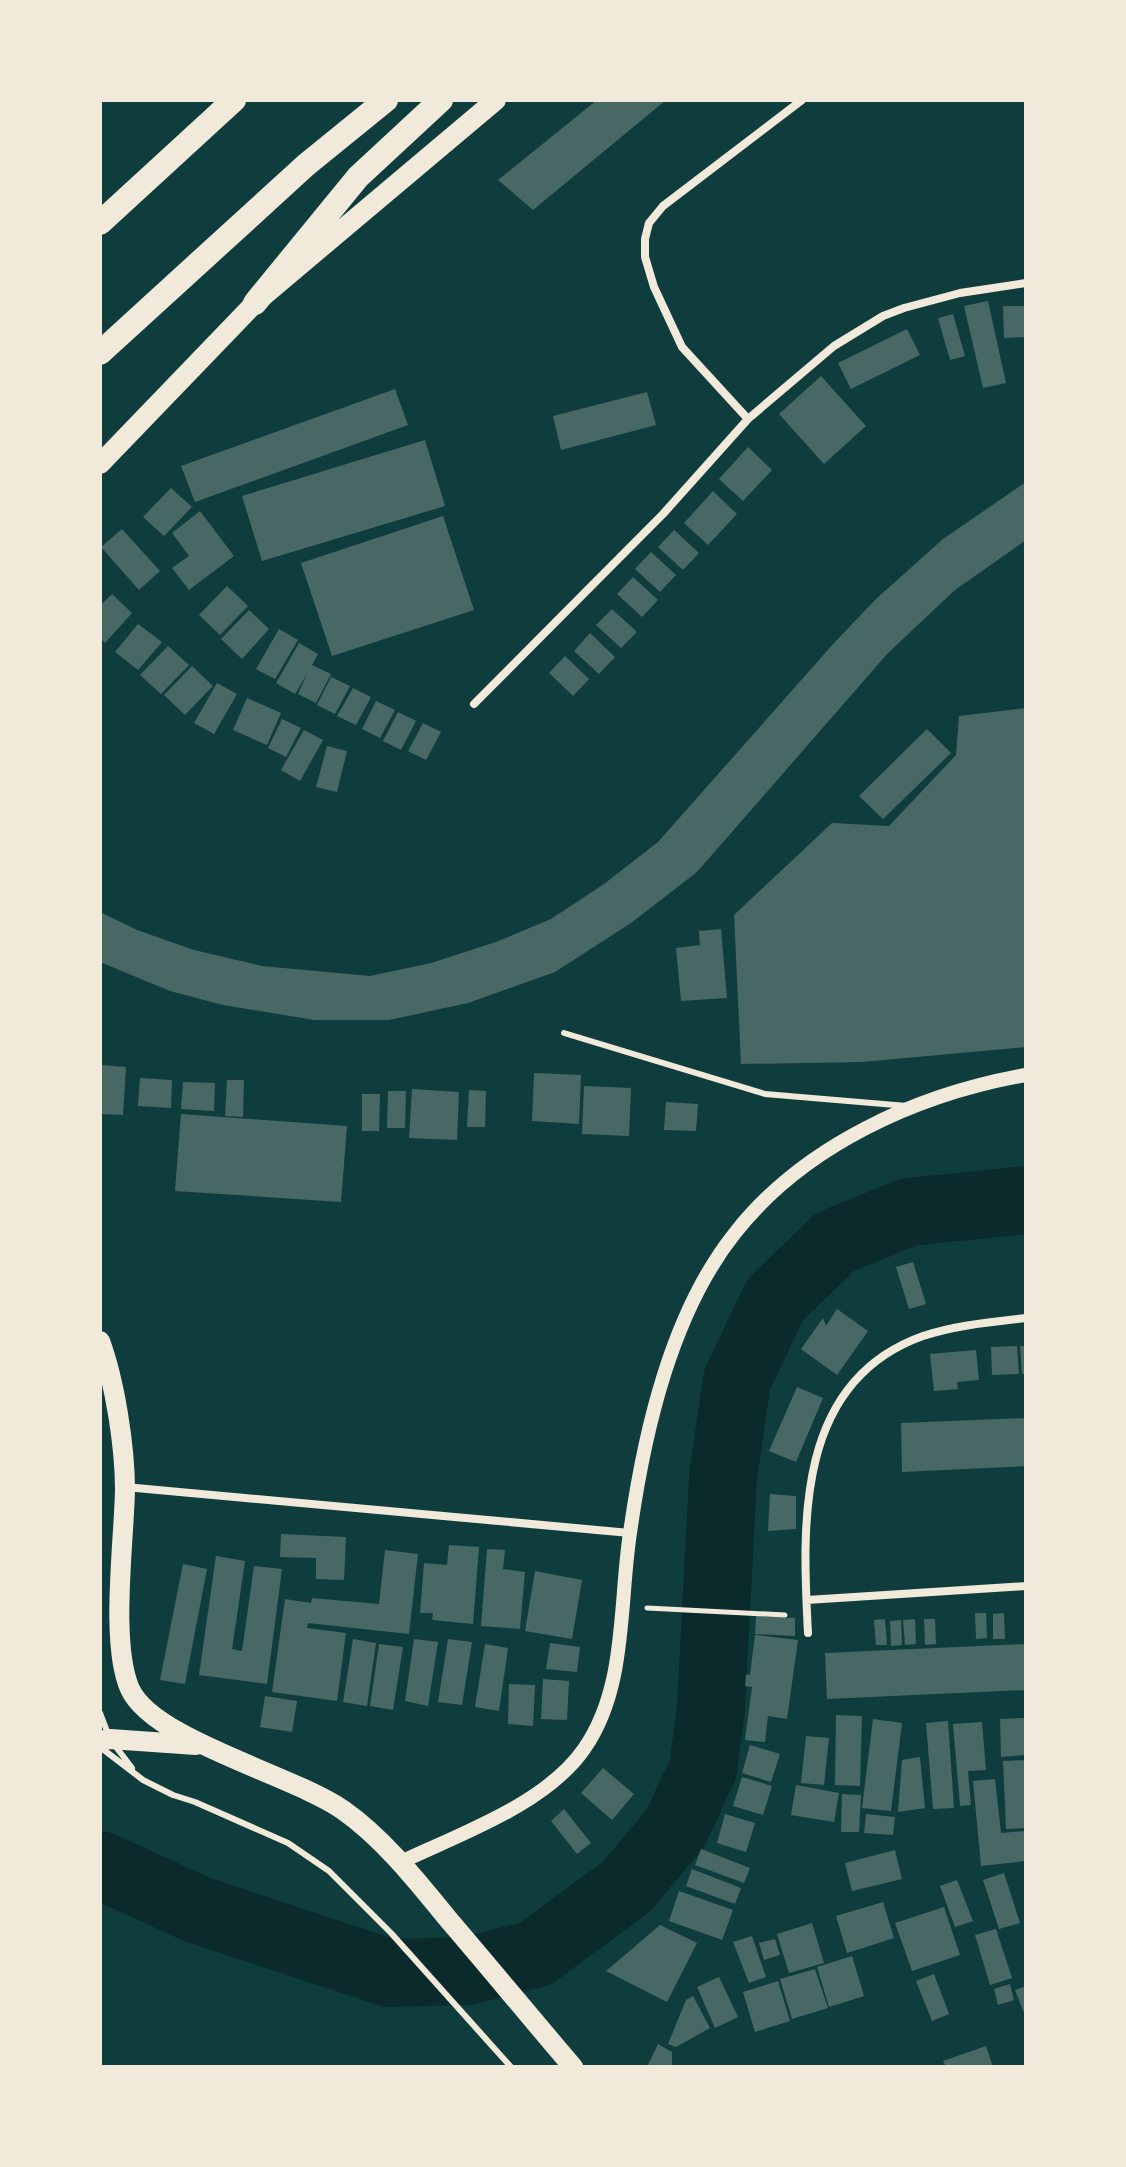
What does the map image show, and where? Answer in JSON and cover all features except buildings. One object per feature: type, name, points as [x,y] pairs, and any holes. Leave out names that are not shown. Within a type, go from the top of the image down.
[{"type":"highway","points":[[100,223],[234,100]]},
{"type":"highway","points":[[100,353],[306,165],[386,100]]},
{"type":"highway","points":[[255,303],[358,177],[441,100]]},
{"type":"main road","points":[[100,464],[255,303],[496,100]]},
{"type":"main road","points":[[100,1341],[121,1435],[125,1487],[121,1637],[127,1680],[137,1702],[158,1721],[204,1746],[283,1778],[343,1810],[401,1862],[573,2067]]},
{"type":"main road","points":[[103,1742],[204,1746]]},
{"type":"street","points":[[748,419],[682,347],[654,287],[645,257],[645,239],[649,223],[663,206],[802,100]]},
{"type":"street","points":[[474,704],[663,514],[748,419],[834,346],[883,316],[960,293],[1026,283]]},
{"type":"street","points":[[401,1862],[499,1815],[539,1792],[568,1770],[597,1730],[612,1683],[630,1533],[645,1448],[667,1368],[695,1297],[734,1234],[780,1186],[840,1143],[911,1106],[981,1082],[1026,1075]]},
{"type":"street","points":[[808,1633],[806,1506],[818,1444],[848,1391],[878,1359],[922,1337],[974,1324],[1026,1318]]},
{"type":"street","points":[[125,1487],[630,1533]]},
{"type":"street","points":[[807,1600],[1026,1586]]},
{"type":"lane","points":[[564,1033],[765,1094],[911,1106]]},
{"type":"lane","points":[[100,1713],[103,1742],[143,1780],[288,1843],[329,1871],[391,1933],[511,2067]]},
{"type":"lane","points":[[103,1742],[143,1780]]},
{"type":"path","points":[[668,1609],[807,1616]]},
{"type":"waterway","points":[[100,1865],[196,1909],[389,1973],[467,1971],[535,1954],[626,1887],[675,1829],[703,1769],[711,1708],[723,1477],[737,1380],[775,1300],[835,1242],[909,1212],[1026,1200]]}]
